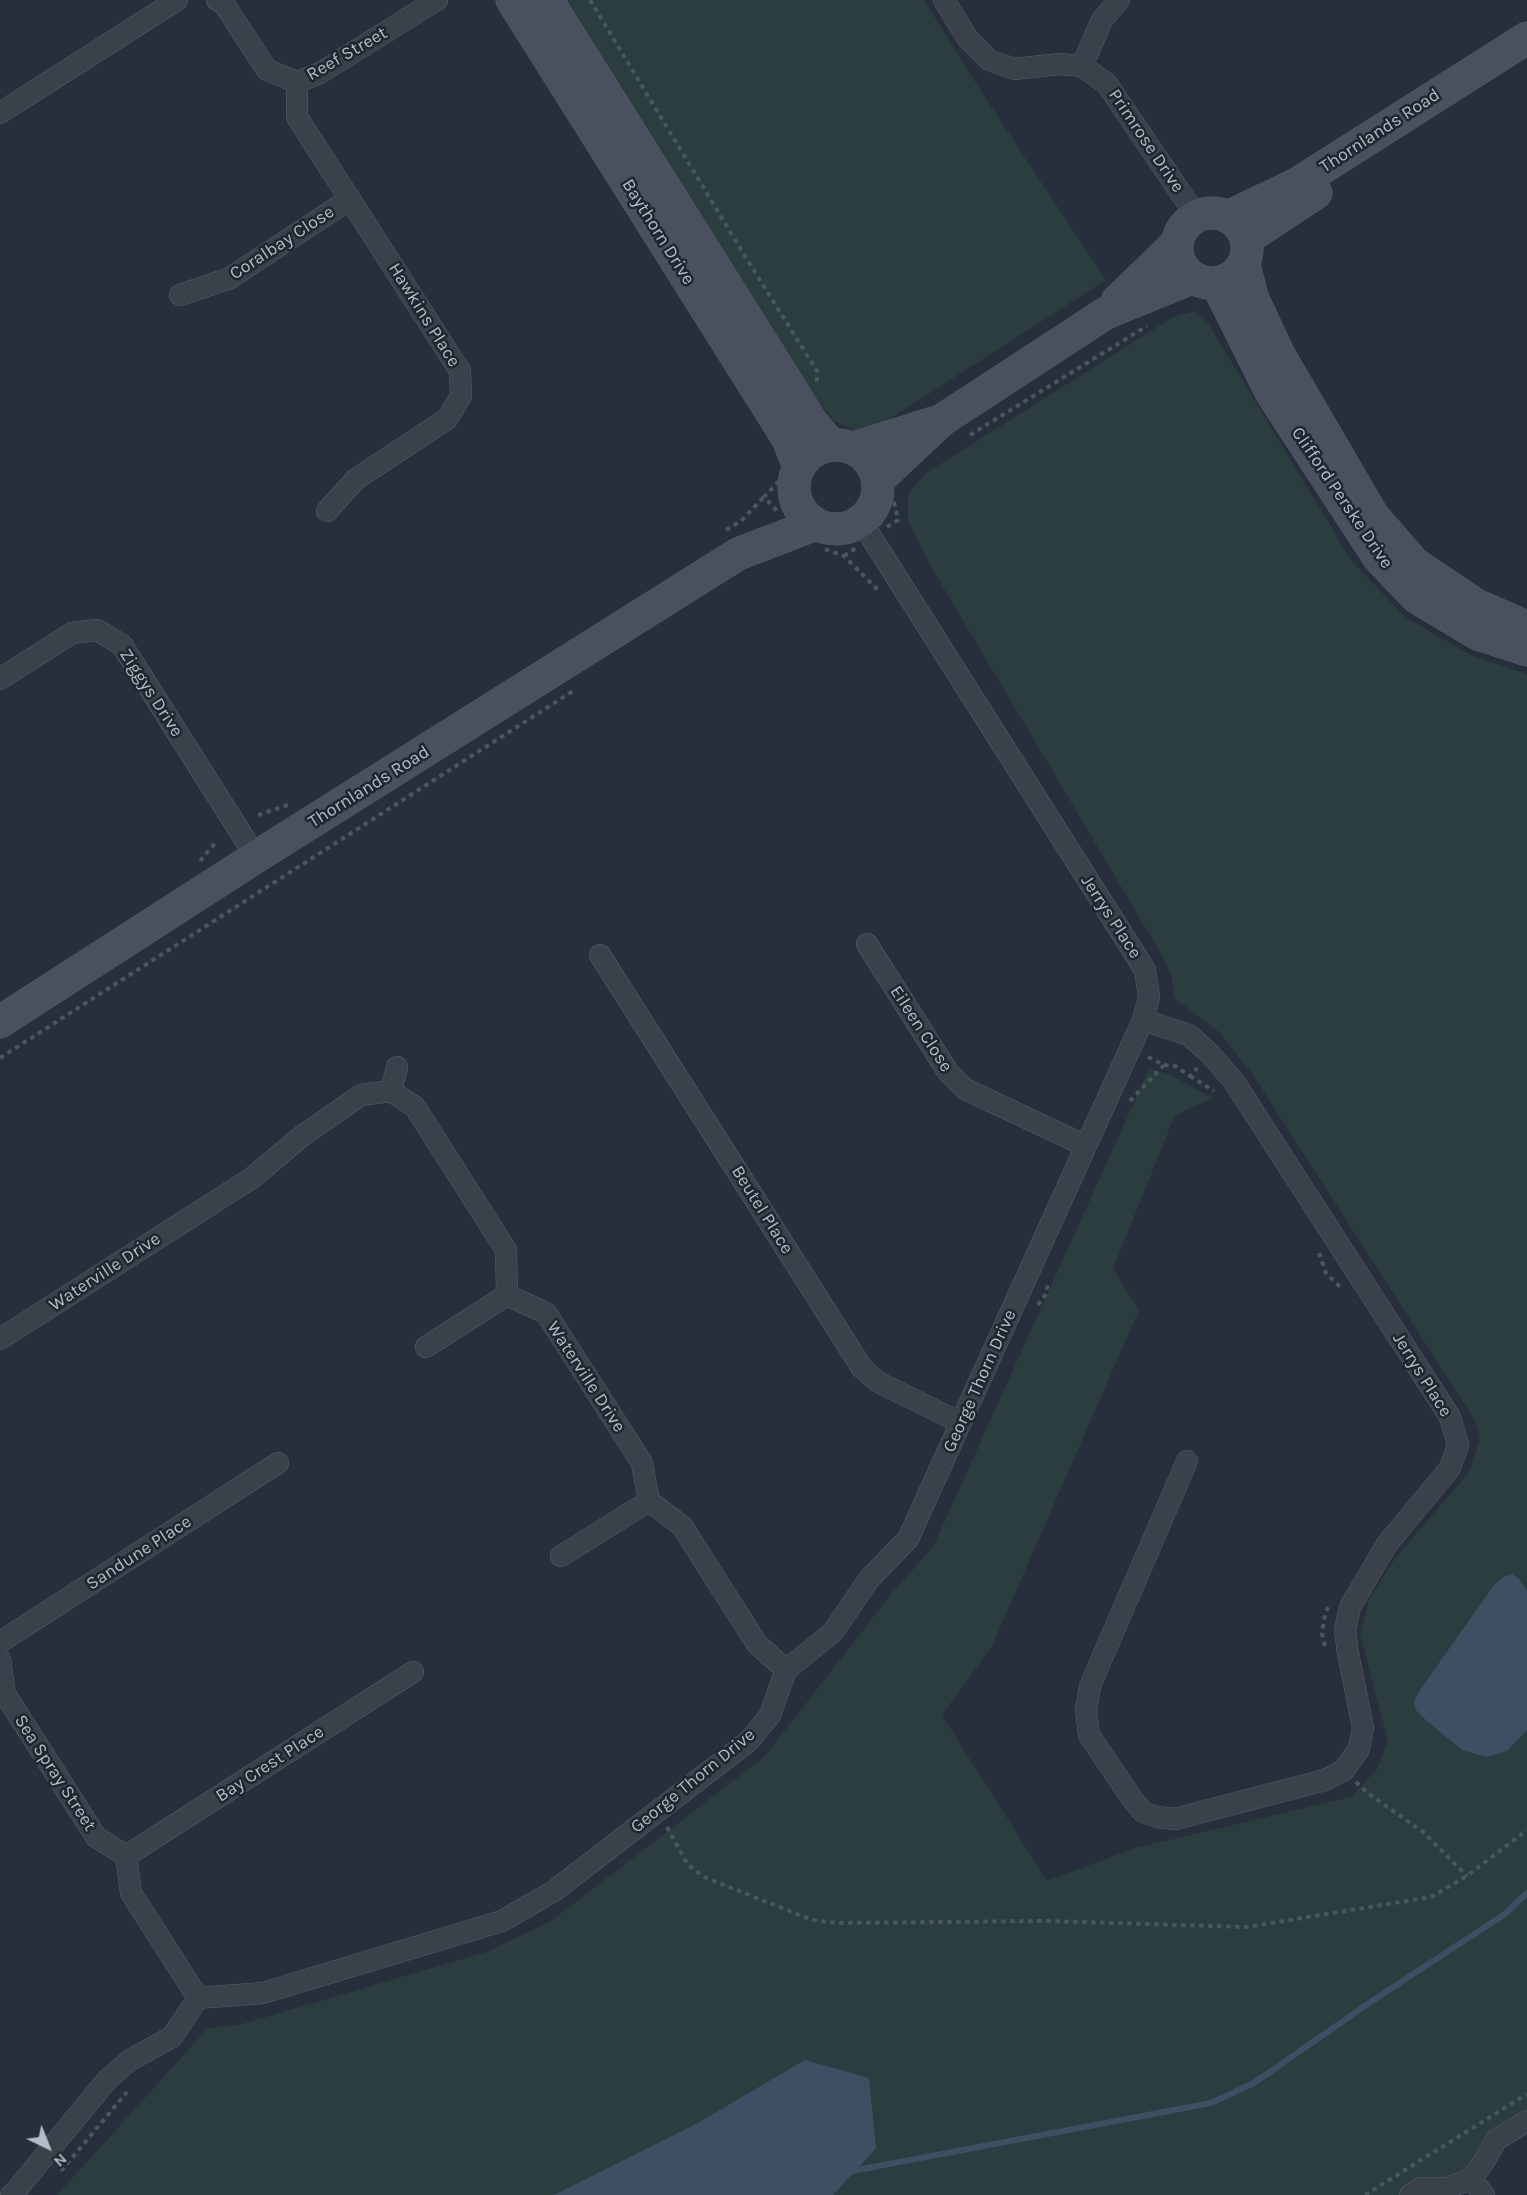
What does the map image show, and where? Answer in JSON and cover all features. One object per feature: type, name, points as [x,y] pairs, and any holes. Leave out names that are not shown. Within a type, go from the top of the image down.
[{"type":"street","points":[[0,113],[177,0]]},
{"type":"street","name":"Reef Street","points":[[217,0],[224,4],[267,70],[297,82],[320,73],[436,0]]},
{"type":"street","name":"Baythorn Drive","points":[[512,0],[788,439],[796,480]]},
{"type":"street","name":"Baythorn Drive","points":[[547,0],[807,414],[842,447]]},
{"type":"street","points":[[944,0],[968,39],[989,60],[1014,69],[1060,64],[1082,66],[1102,20],[1119,0]]},
{"type":"street","name":"Thornlands Road","points":[[1240,240],[1297,184],[1527,38]]},
{"type":"street","name":"Thornlands Road","points":[[1240,240],[1527,58]]},
{"type":"street","name":"Primrose Drive","points":[[1082,66],[1107,84],[1197,217]]},
{"type":"street","name":"Hawkins Place","points":[[297,82],[297,117],[460,371],[461,396],[447,419],[356,479],[327,511]]},
{"type":"street","name":"Coralbay Close","points":[[180,296],[230,278],[350,199]]},
{"type":"street","points":[[1207,213],[1218,213],[1240,240],[1237,273],[1228,280],[1205,281],[1180,262],[1177,243],[1181,232],[1197,217],[1207,213]]},
{"type":"street","name":"Clifford Perske Drive","points":[[1240,240],[1252,297],[1278,353],[1373,516],[1415,564],[1476,605],[1527,627]]},
{"type":"street","name":"Thornlands Road","points":[[887,488],[954,429],[1106,313],[1177,243]]},
{"type":"street","name":"Thornlands Road","points":[[1106,313],[1205,281]]},
{"type":"street","name":"Clifford Perske Drive","points":[[1205,281],[1272,394],[1379,558],[1416,597],[1478,634],[1527,650]]},
{"type":"street","name":"Thornlands Road","points":[[738,554],[796,480],[807,456],[818,448],[842,447],[954,429]]},
{"type":"street","points":[[842,447],[865,456],[887,488],[870,512],[867,529]]},
{"type":"street","points":[[796,480],[798,505],[816,536]]},
{"type":"street","name":"Thornlands Road","points":[[0,1022],[256,857],[738,554],[816,536],[827,528],[839,529],[851,526],[867,529]]},
{"type":"street","name":"Jerrys Place","points":[[867,529],[1145,970],[1149,997],[1143,1020],[1189,1035],[1233,1080],[1450,1417],[1458,1445],[1450,1468],[1387,1544],[1350,1607],[1346,1630],[1348,1653],[1363,1728],[1359,1749],[1344,1770]]},
{"type":"street","name":"Ziggys Drive","points":[[0,679],[72,633],[97,630],[122,645],[256,857]]},
{"type":"street","name":"Eileen Close","points":[[867,944],[948,1072],[965,1089],[1086,1146]]},
{"type":"street","name":"Beutel Place","points":[[600,955],[862,1368],[878,1382],[961,1423]]},
{"type":"street","name":"George Thorn Drive","points":[[198,1998],[263,1993],[502,1921],[554,1891],[750,1740],[770,1715],[786,1671],[833,1632],[869,1579],[908,1539],[1143,1020]]},
{"type":"street","points":[[397,1066],[391,1091],[415,1107],[506,1250],[507,1294],[426,1347]]},
{"type":"street","name":"Waterville Drive","points":[[0,1339],[252,1178],[302,1136],[361,1095],[391,1091]]},
{"type":"street","name":"Waterville Drive","points":[[507,1294],[546,1313],[642,1463],[650,1502]]},
{"type":"street","points":[[1187,1461],[1090,1686],[1086,1710],[1089,1735],[1133,1800],[1143,1812],[1157,1817],[1175,1819],[1325,1780],[1344,1770]]},
{"type":"street","name":"Sandune Place","points":[[0,1642],[278,1463]]},
{"type":"street","points":[[561,1556],[650,1502],[682,1526],[757,1644],[786,1671]]},
{"type":"street","name":"Sea Spray Street","points":[[0,1659],[5,1694],[96,1837],[126,1856]]},
{"type":"street","name":"Bay Crest Place","points":[[126,1856],[413,1672]]},
{"type":"street","points":[[11,2195],[107,2080],[130,2060],[172,2037],[198,1998],[131,1893],[126,1856]]},
{"type":"street","points":[[1410,2195],[1421,2188],[1477,2187],[1484,2162],[1496,2140],[1527,2121]]},
{"type":"path","points":[[954,429],[1156,320]]},
{"type":"path","points":[[844,556],[867,529],[898,519],[894,502],[887,488]]},
{"type":"path","points":[[816,536],[830,549],[844,556],[886,597]]},
{"type":"path","points":[[0,1058],[576,689]]},
{"type":"path","points":[[1130,1048],[1164,1065],[1174,1066],[1214,1091],[1220,1100]]},
{"type":"path","points":[[1190,1076],[1209,1053]]},
{"type":"path","points":[[1317,1248],[1326,1273],[1342,1288]]},
{"type":"path","points":[[1327,1655],[1322,1634],[1324,1614],[1330,1604]]},
{"type":"path","points":[[1344,1770],[1369,1794],[1423,1832],[1467,1876]]},
{"type":"path","points":[[658,1833],[667,1826],[688,1865],[704,1877],[812,1920],[837,1923],[1046,1921],[1247,1927],[1431,1897],[1467,1876],[1527,1830]]},
{"type":"path","points":[[57,2176],[129,2090]]},
{"type":"path","points":[[1365,2195],[1527,2094]]},
{"type":"shaded area","points":[[560,0],[924,0],[979,88],[1106,280],[877,427],[857,432],[833,420],[802,379]]},
{"type":"shaded area","points":[[1195,311],[1209,325],[1351,560],[1405,617],[1471,655],[1527,674],[1527,2121],[1484,2162],[1410,2195],[57,2195],[207,2029],[242,2024],[486,1952],[551,1921],[764,1757],[892,1593],[933,1547],[1149,1069],[1169,1074],[1213,1098],[1175,1115],[1113,1269],[1139,1310],[992,1646],[942,1715],[1047,1881],[1135,1848],[1351,1797],[1377,1769],[1388,1741],[1360,1635],[1369,1599],[1396,1557],[1470,1471],[1480,1438],[1474,1419],[1251,1072],[1219,1032],[1174,998],[1172,977],[1163,957],[930,565],[908,521],[908,494],[926,473],[1173,317]]},
{"type":"water","points":[[1512,1574],[1520,1580],[1527,1591],[1527,1730],[1507,1751],[1486,1757],[1462,1750],[1416,1710],[1414,1701],[1495,1584],[1503,1577]]},
{"type":"water","points":[[805,2060],[869,2078],[876,2148],[833,2195],[554,2195],[696,2124]]},
{"type":"waterway","points":[[852,2171],[1211,2103],[1254,2083],[1372,2001],[1505,1914],[1527,1893]]}]
